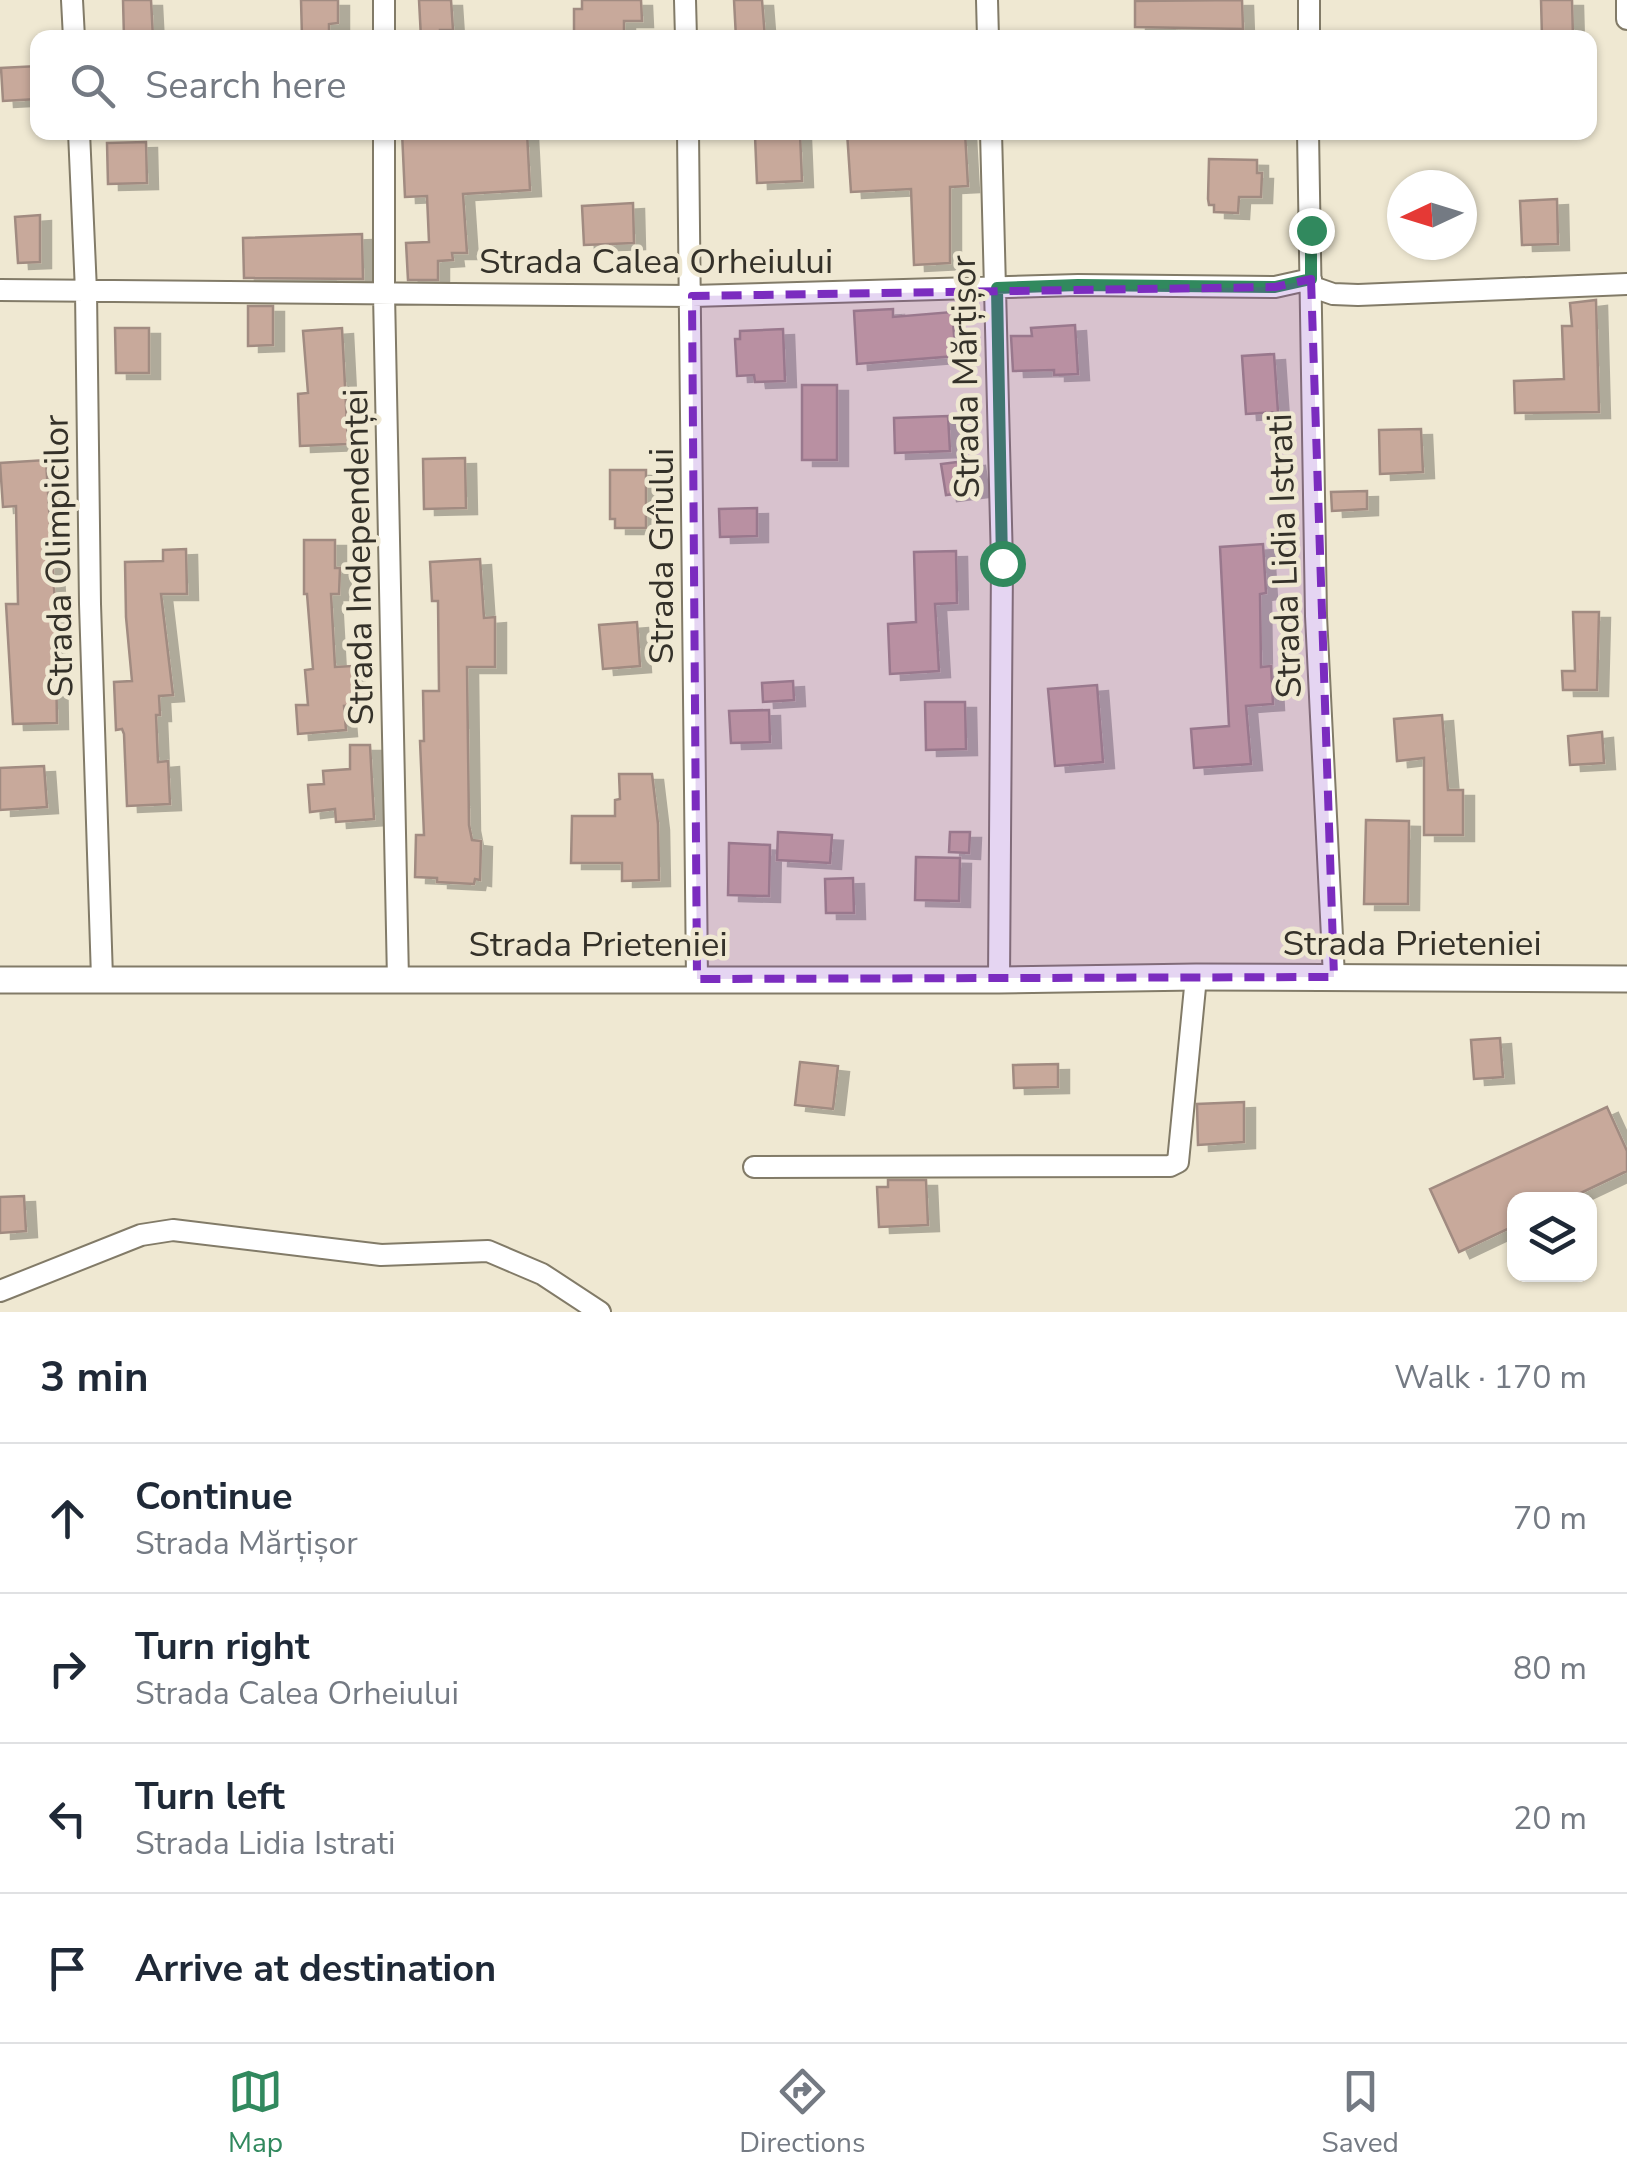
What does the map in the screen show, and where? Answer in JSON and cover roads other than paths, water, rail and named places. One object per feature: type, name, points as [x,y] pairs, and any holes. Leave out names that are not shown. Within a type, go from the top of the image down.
[{"type":"street","points":[[72,0],[74,30]]},
{"type":"street","points":[[384,0],[384,30]]},
{"type":"street","points":[[685,0],[686,30]]},
{"type":"street","points":[[987,0],[988,30]]},
{"type":"street","points":[[1309,30],[1310,0]]},
{"type":"street","points":[[1626,0],[1627,19]]},
{"type":"street","name":"Strada Olimpicilor","points":[[79,140],[102,978]]},
{"type":"street","name":"Strada Independenței","points":[[384,140],[398,980]]},
{"type":"street","name":"Strada Grîului","points":[[688,140],[697,979]]},
{"type":"street","name":"Strada Mărțișor","points":[[992,140],[1002,563],[999,980]]},
{"type":"street","name":"Strada Lidia Istrati","points":[[1308,140],[1316,616],[1334,977]]},
{"type":"street","name":"Strada Calea Orheiului","points":[[0,290],[692,296],[1078,285],[1275,287],[1311,282],[1333,294],[1358,295],[1627,284]]},
{"type":"street","points":[[754,1167],[1170,1166],[1178,1162],[1196,977]]},
{"type":"street","name":"Strada Prieteniei","points":[[0,980],[1627,980]]},
{"type":"street","points":[[0,1290],[141,1235],[173,1230],[381,1255],[488,1251],[542,1274],[600,1312]]}]
